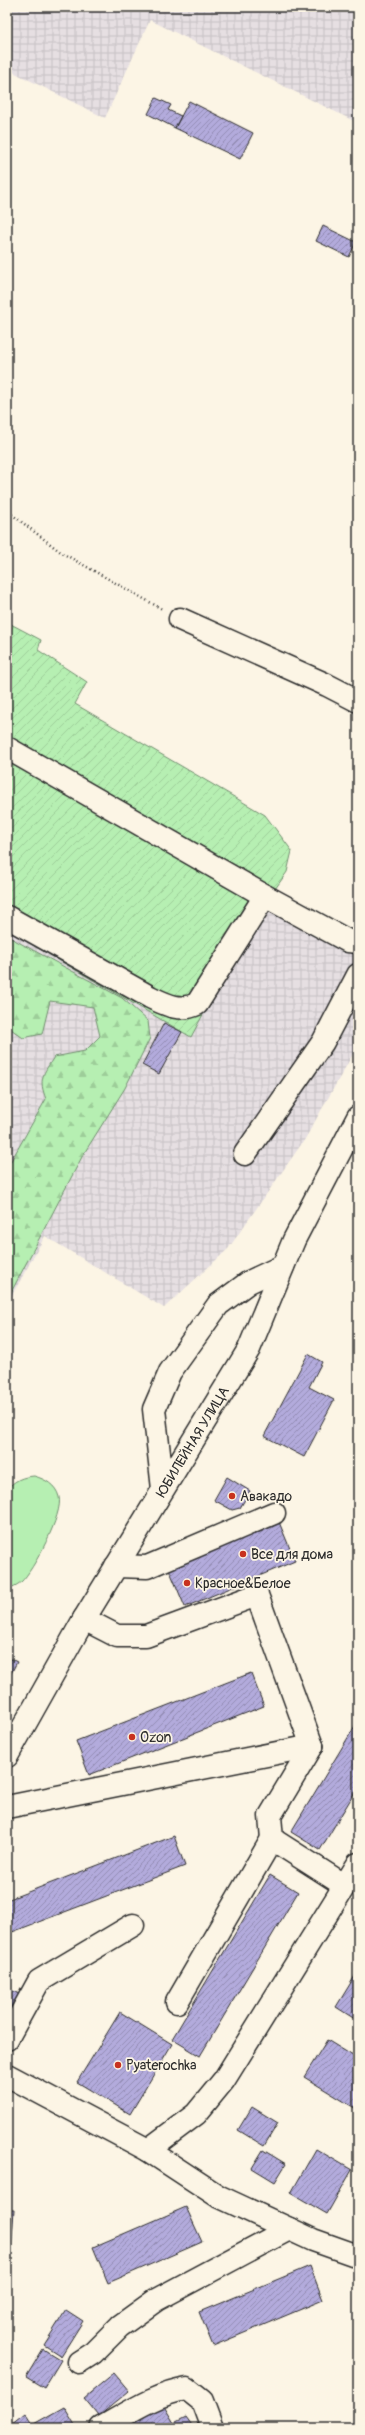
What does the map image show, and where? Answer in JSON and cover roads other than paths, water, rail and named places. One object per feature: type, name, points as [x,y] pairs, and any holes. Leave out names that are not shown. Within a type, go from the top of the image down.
[{"type":"street","points":[[180,619],[327,685],[358,701]]},
{"type":"street","points":[[7,748],[265,896],[348,941],[358,942]]},
{"type":"street","points":[[7,917],[150,997],[172,1007],[187,1009],[197,1004],[265,896]]},
{"type":"street","points":[[246,1154],[323,1042],[358,975]]},
{"type":"street","name":"ЮБИЛЕЙНАЯ УЛИЦА","points":[[7,1756],[84,1619],[249,1349],[294,1240],[358,1117]]},
{"type":"street","points":[[163,1489],[154,1409],[170,1372],[218,1305],[249,1282],[283,1266]]},
{"type":"street","points":[[116,1566],[147,1567],[274,1513]]},
{"type":"street","points":[[84,1619],[117,1636],[146,1636],[257,1595],[312,1746]]},
{"type":"street","points":[[7,1807],[312,1746]]},
{"type":"street","points":[[177,2002],[272,1839],[270,1816],[312,1746]]},
{"type":"street","points":[[272,1839],[344,1886]]},
{"type":"street","points":[[148,2150],[196,2114],[224,2080],[358,1864]]},
{"type":"street","points":[[7,2039],[39,1981],[133,1925]]},
{"type":"street","points":[[7,2075],[148,2150],[218,2196],[289,2229],[358,2256]]},
{"type":"street","points":[[79,2362],[93,2352],[120,2326],[156,2300],[289,2229]]},
{"type":"street","points":[[101,2428],[144,2404],[173,2392],[186,2390],[202,2401],[212,2428]]},
{"type":"place","name":"Авакадо","points":[[232,1496]]},
{"type":"place","name":"Все для дома","points":[[243,1554]]},
{"type":"place","name":"Красное&Белое","points":[[187,1583]]},
{"type":"place","name":"Ozon","points":[[132,1737]]},
{"type":"place","name":"Pyaterochka","points":[[118,2065]]}]
